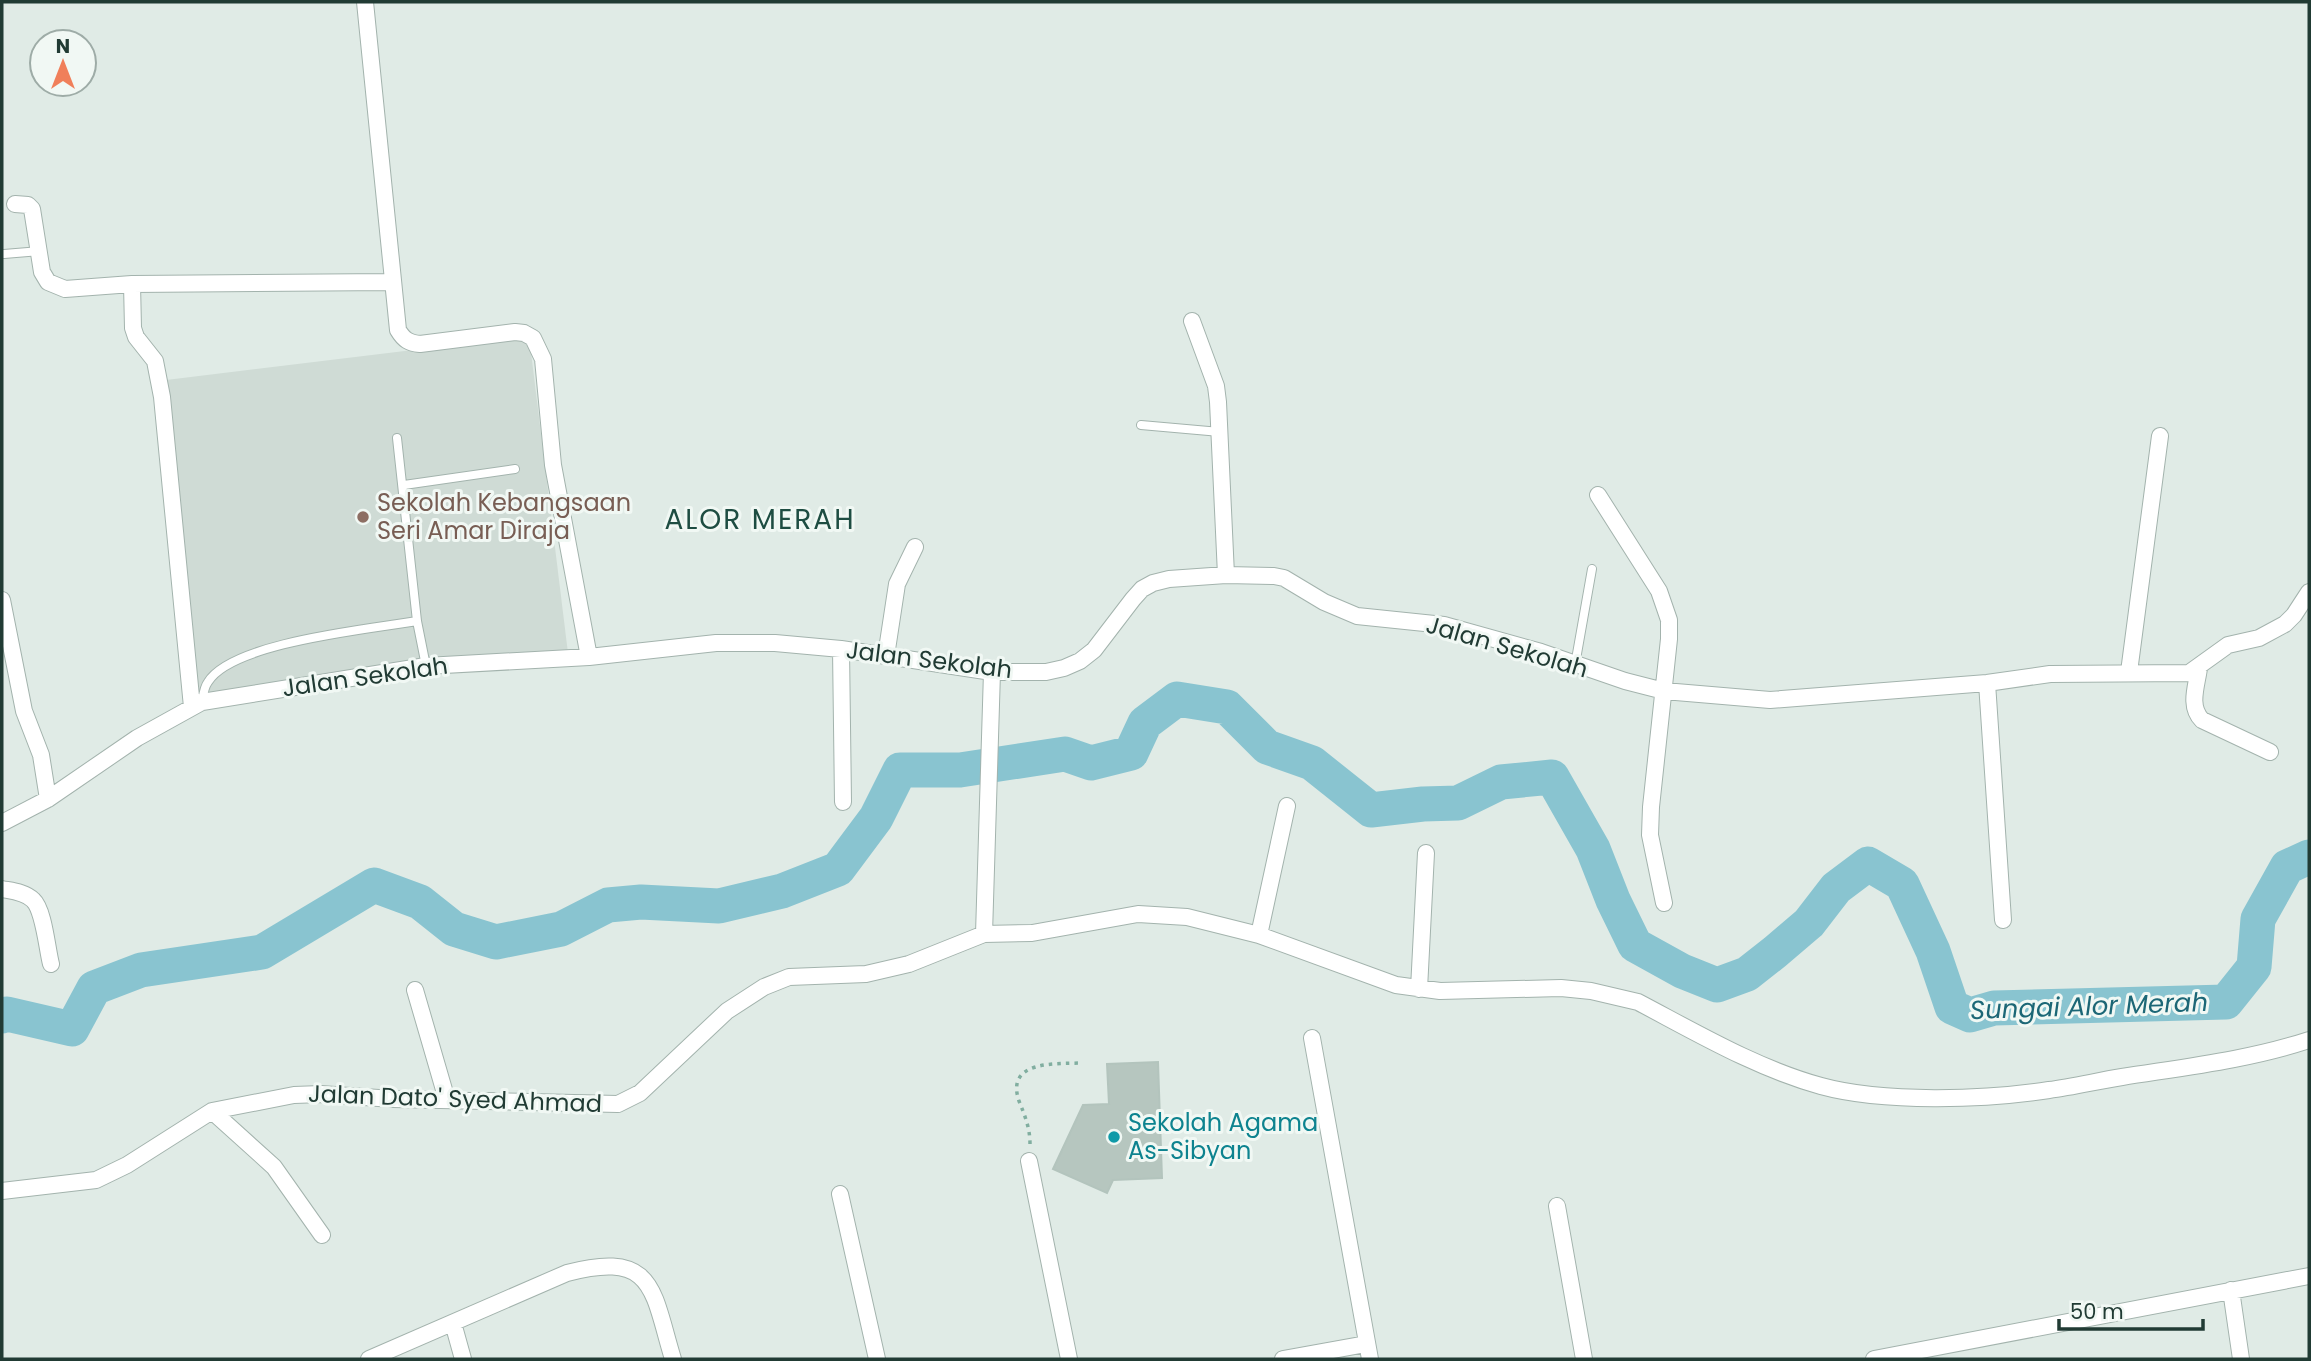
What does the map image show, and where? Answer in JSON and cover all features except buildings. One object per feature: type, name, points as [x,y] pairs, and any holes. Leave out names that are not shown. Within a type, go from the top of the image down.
[{"type":"street","points":[[365,2],[398,330],[403,338],[420,344],[515,332],[533,338],[542,359],[553,465],[589,657]]},
{"type":"street","points":[[15,204],[28,205],[32,209],[42,272],[48,282],[65,289],[132,284],[392,282]]},
{"type":"street","points":[[132,284],[133,328],[136,337],[155,361],[162,397],[197,705]]},
{"type":"street","points":[[1192,321],[1216,386],[1226,575]]},
{"type":"street","points":[[2129,672],[2161,436]]},
{"type":"street","points":[[1598,495],[1666,605],[1669,620],[1650,835],[1664,903]]},
{"type":"street","points":[[886,656],[897,584],[915,547]]},
{"type":"street","name":"Jalan Sekolah","points":[[2,822],[48,799],[136,737],[197,705],[426,666],[589,657],[716,643],[775,643],[841,649],[992,672],[1046,672],[1080,661],[1094,650],[1142,589],[1169,579],[1226,575],[1284,578],[1346,613],[1357,616],[1444,625],[1664,691],[1770,700],[1987,683],[2050,674],[2189,673],[2228,645],[2259,638],[2285,624],[2309,592]]},
{"type":"street","points":[[2,600],[24,711],[41,755],[48,799]]},
{"type":"street","points":[[841,649],[843,802]]},
{"type":"street","points":[[2199,668],[2194,704],[2197,715],[2202,720],[2270,752]]},
{"type":"street","points":[[985,934],[992,672]]},
{"type":"street","points":[[1987,683],[2003,920]]},
{"type":"street","points":[[1259,935],[1287,806]]},
{"type":"street","points":[[1419,989],[1426,853]]},
{"type":"street","points":[[2,889],[18,892],[35,901],[51,964]]},
{"type":"street","name":"Jalan Dato' Syed Ahmad","points":[[2,1192],[77,1184],[112,1174],[212,1111],[294,1095],[601,1104],[628,1100],[640,1093],[727,1011],[764,987],[789,977],[866,974],[909,964],[985,934],[1032,933],[1138,914],[1187,917],[1259,935],[1387,982],[1419,989],[1440,991],[1561,988],[1620,996],[1638,1002],[1760,1065],[1823,1086],[1867,1093],[1922,1097],[2048,1091],[2215,1063],[2309,1040]]},
{"type":"street","points":[[415,990],[447,1100]]},
{"type":"street","points":[[1283,1359],[1368,1352],[1312,1038]]},
{"type":"street","points":[[212,1111],[274,1167],[322,1234]]},
{"type":"street","points":[[1029,1161],[1069,1359]]},
{"type":"street","points":[[839,1194],[877,1359]]},
{"type":"street","points":[[1557,1206],[1584,1359]]},
{"type":"street","points":[[369,1359],[567,1273],[586,1268],[623,1268],[643,1277],[651,1288],[673,1359]]},
{"type":"street","points":[[1874,1359],[2309,1276]]},
{"type":"street","points":[[2231,1290],[2241,1359]]},
{"type":"street","points":[[453,1323],[463,1359]]},
{"type":"lane","points":[[4,254],[40,251]]},
{"type":"lane","points":[[1141,425],[1220,432]]},
{"type":"lane","points":[[397,438],[417,621],[426,666]]},
{"type":"lane","points":[[404,485],[515,469]]},
{"type":"lane","points":[[1575,665],[1592,569]]},
{"type":"lane","points":[[197,705],[208,681],[217,673],[261,650],[280,644],[417,621]]},
{"type":"path","points":[[1029,1161],[1030,1135],[1026,1115],[1019,1100],[1017,1080],[1023,1073],[1037,1066],[1081,1063]]},
{"type":"shaded area","name":"Sekolah Kebangsaan Seri Amar Diraja","points":[[529,336],[568,653],[197,698],[158,381]]},
{"type":"waterway","name":"Sungai Alor Merah","points":[[2,1016],[7,1014],[72,1029],[94,988],[141,970],[262,952],[374,885],[420,902],[454,929],[496,942],[561,929],[608,905],[641,902],[719,906],[782,891],[838,869],[876,818],[900,770],[960,770],[1065,754],[1091,763],[1131,753],[1145,723],[1177,699],[1227,707],[1267,747],[1312,763],[1371,810],[1458,803],[1501,782],[1552,777],[1593,849],[1613,900],[1635,945],[1682,971],[1717,985],[1747,974],[1775,952],[1809,923],[1836,888],[1868,864],[1902,884],[1933,951],[1952,1007],[1970,1015],[1994,1008],[2226,1002],[2254,967],[2258,919],[2287,867],[2309,857]]},
{"type":"place","name":"Sekolah Kebangsaan Seri Amar Diraja","points":[[363,517]]},
{"type":"place","name":"Sekolah Agama As-Sibyan","points":[[1114,1137]]},
{"type":"district","name":"ALOR MERAH","points":[[760,519]]}]
